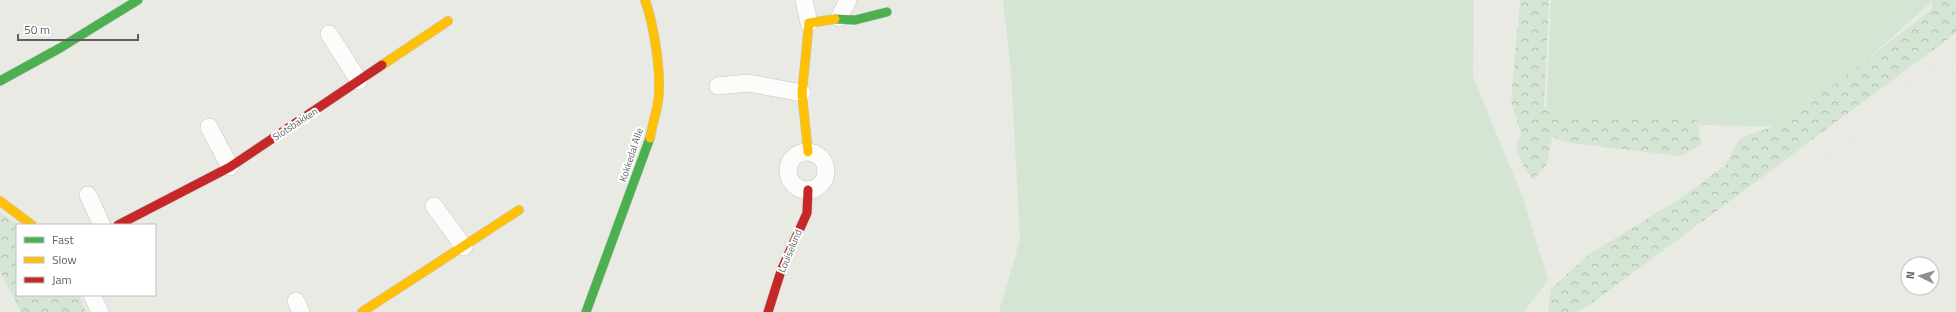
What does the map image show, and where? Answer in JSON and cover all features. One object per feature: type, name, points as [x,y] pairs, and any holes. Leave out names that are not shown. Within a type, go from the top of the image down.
[{"type":"street","points":[[0,81],[60,48],[138,0]]},
{"type":"street","name":"Kokkedal Alle","points":[[586,312],[649,142],[658,100],[657,59],[651,17],[645,0]]},
{"type":"street","points":[[804,0],[809,23],[802,93],[808,152]]},
{"type":"street","points":[[839,18],[848,0]]},
{"type":"street","points":[[809,23],[839,18],[855,20],[887,12]]},
{"type":"street","name":"Slotsbakken","points":[[120,224],[230,167],[359,82],[448,20]]},
{"type":"street","points":[[328,34],[359,82]]},
{"type":"street","points":[[718,86],[748,82],[802,93]]},
{"type":"street","points":[[208,127],[230,167]]},
{"type":"street","points":[[808,152],[814,153],[823,161],[826,174],[819,184],[808,190],[802,189],[792,183],[788,172],[791,160],[796,156],[808,152]]},
{"type":"street","name":"Louiselund","points":[[768,312],[781,271],[806,213],[808,190]]},
{"type":"street","points":[[88,195],[102,224]]},
{"type":"street","points":[[0,201],[31,224]]},
{"type":"street","points":[[434,206],[464,247]]},
{"type":"street","points":[[362,312],[519,210]]},
{"type":"street","points":[[92,296],[100,312]]},
{"type":"green space","points":[[1003,0],[1474,0],[1473,77],[1523,198],[1548,280],[1524,312],[999,312],[1020,239],[1011,71]]},
{"type":"green space","points":[[1520,0],[1549,0],[1544,106],[1556,116],[1695,114],[1702,144],[1681,156],[1570,143],[1552,137],[1547,164],[1533,180],[1522,164],[1518,153],[1518,141],[1521,135],[1511,100]]},
{"type":"green space","points":[[1551,0],[1934,0],[1790,127],[1546,121]]},
{"type":"green space","points":[[1933,0],[1956,0],[1956,33],[1591,304],[1576,312],[1548,312],[1551,289],[1588,255],[1673,203],[1725,166],[1740,138],[1784,123],[1931,10]]},
{"type":"green space","points":[[0,212],[16,224],[16,296],[79,296],[86,312],[21,312],[0,271]]},
{"type":"railway","points":[[1602,312],[1956,50]]},
{"type":"railway","points":[[1618,312],[1956,62]]},
{"type":"traffic: fast","points":[[0,81],[60,48],[138,0]]},
{"type":"traffic: fast","points":[[835,19],[855,20],[887,12]]},
{"type":"traffic: fast","points":[[586,312],[650,138]]},
{"type":"traffic: slow","points":[[645,0],[654,36],[659,78],[658,102],[650,138]]},
{"type":"traffic: slow","points":[[808,152],[802,93],[809,23],[835,19]]},
{"type":"traffic: slow","points":[[382,65],[448,21]]},
{"type":"traffic: slow","points":[[0,201],[31,224]]},
{"type":"traffic: slow","points":[[362,312],[519,210]]},
{"type":"traffic: jam","points":[[120,224],[230,167],[382,65]]},
{"type":"traffic: jam","points":[[768,312],[781,271],[807,213],[808,190]]}]
